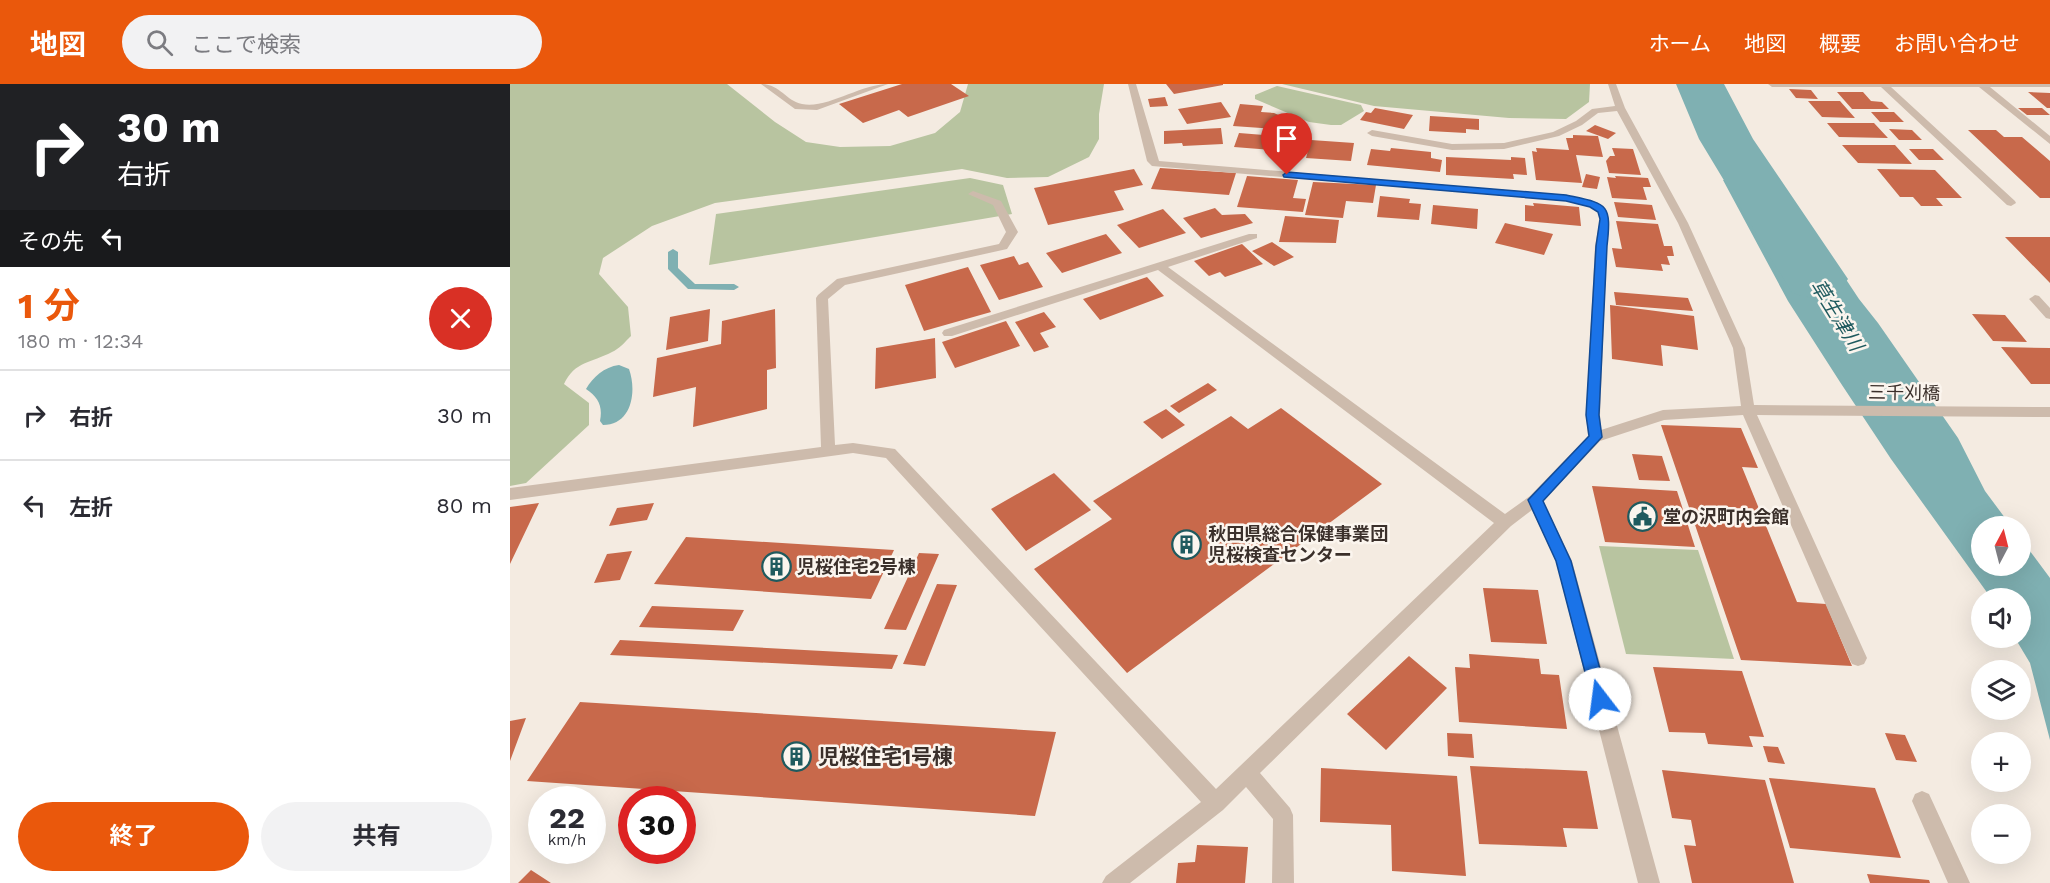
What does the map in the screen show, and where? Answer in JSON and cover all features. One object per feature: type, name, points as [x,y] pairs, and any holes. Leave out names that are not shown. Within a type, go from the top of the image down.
[{"type":"street","points":[[765,84],[798,107],[817,106],[884,84]]},
{"type":"street","points":[[1113,883],[1216,803],[1505,522],[1535,500],[1595,437],[1593,415],[1601,246],[1605,219],[1603,211],[1593,204],[1566,198],[1156,164],[1152,161],[1132,84]]},
{"type":"street","points":[[1612,84],[1620,108],[1683,223],[1739,348],[1748,410],[1858,658]]},
{"type":"street","points":[[1772,84],[2050,84]]},
{"type":"street","points":[[1981,84],[2050,141]]},
{"type":"street","points":[[1884,85],[2011,203]]},
{"type":"street","points":[[1372,133],[1452,147],[1504,146],[1556,134],[1580,123],[1595,111],[1620,108]]},
{"type":"street","points":[[828,453],[822,298],[841,282],[1003,247],[1012,232],[997,203],[973,194]]},
{"type":"street","points":[[948,333],[1253,236]]},
{"type":"street","points":[[1158,265],[1505,522]]},
{"type":"street","points":[[2035,299],[2050,315]]},
{"type":"street","name":"三千刈橋","points":[[1595,437],[1663,415],[1748,410],[2043,412]]},
{"type":"street","points":[[510,494],[853,448],[890,453],[1216,803]]},
{"type":"street","points":[[1535,500],[1564,561],[1649,883]]},
{"type":"street","points":[[1247,773],[1283,815],[1283,883]]},
{"type":"street","points":[[1922,801],[1959,883]]},
{"type":"green space","points":[[510,84],[727,84],[775,122],[806,142],[840,147],[890,146],[935,133],[960,112],[968,84],[1104,84],[1099,114],[1099,139],[1089,157],[1048,177],[1007,178],[962,169],[715,203],[652,226],[603,258],[599,274],[628,307],[631,336],[615,351],[578,367],[568,376],[564,384],[589,403],[589,425],[526,483],[510,486]]},
{"type":"green space","points":[[1282,84],[1590,84],[1589,102],[1566,119],[1509,118],[1374,106]]},
{"type":"green space","points":[[1277,86],[1361,105],[1364,111],[1341,125],[1309,122],[1255,99],[1255,95]]},
{"type":"green space","points":[[970,178],[1003,185],[1012,214],[709,265],[716,214]]},
{"type":"green space","points":[[1599,546],[1698,550],[1734,659],[1626,654]]},
{"type":"water","points":[[1723,180],[1776,183],[1798,207],[1859,299],[1958,438],[1985,491],[2004,516],[1971,516],[1971,570],[1891,459],[1788,301]]},
{"type":"water","points":[[619,365],[629,369],[632,387],[630,405],[620,419],[603,425],[600,421],[599,402],[586,389],[600,373]]},
{"type":"water","points":[[2031,552],[2050,578],[2050,740],[2031,660],[2028,660],[2021,648],[2031,648],[2031,588],[1984,588],[1975,576],[2031,576]]},
{"type":"building","points":[[902,84],[951,84],[969,96],[908,117],[899,110],[863,123],[839,104]]},
{"type":"building","points":[[1166,84],[1223,84],[1223,85],[1174,94]]},
{"type":"building","points":[[1789,89],[1811,90],[1818,99],[1796,98]]},
{"type":"building","points":[[1837,92],[1863,92],[1871,101],[1882,102],[1889,109],[1852,109]]},
{"type":"building","points":[[2028,92],[2050,93],[2050,108],[2047,108]]},
{"type":"building","points":[[1165,97],[1168,106],[1150,107],[1148,99]]},
{"type":"building","points":[[1808,101],[1840,101],[1855,118],[1822,117]]},
{"type":"building","points":[[1221,102],[1231,117],[1187,124],[1178,109]]},
{"type":"building","points":[[1240,104],[1263,106],[1261,112],[1274,113],[1292,121],[1290,130],[1233,126]]},
{"type":"building","points":[[1375,108],[1413,115],[1404,129],[1360,120],[1366,112],[1371,113]]},
{"type":"building","points":[[2018,108],[2042,108],[2050,115],[2027,115]]},
{"type":"building","points":[[1871,112],[1894,112],[1904,122],[1880,122]]},
{"type":"building","points":[[1430,116],[1479,119],[1479,130],[1466,129],[1466,133],[1429,131]]},
{"type":"building","points":[[1827,123],[1874,123],[1888,138],[1839,137]]},
{"type":"building","points":[[1595,125],[1616,133],[1608,139],[1586,131]]},
{"type":"building","points":[[1221,128],[1223,144],[1183,146],[1182,143],[1164,144],[1164,131]]},
{"type":"building","points":[[1889,129],[1912,130],[1922,140],[1899,140]]},
{"type":"building","points":[[1968,130],[1996,130],[2004,137],[2022,137],[2050,161],[2050,198],[2040,198]]},
{"type":"building","points":[[1239,133],[1302,136],[1297,152],[1234,147]]},
{"type":"building","points":[[1573,135],[1598,136],[1603,157],[1576,155],[1582,183],[1536,180],[1532,151],[1537,152],[1536,148],[1569,150],[1566,138],[1573,138]]},
{"type":"building","points":[[1311,140],[1354,143],[1351,161],[1306,158]]},
{"type":"building","points":[[1842,145],[1895,145],[1912,164],[1858,163]]},
{"type":"building","points":[[1391,148],[1431,152],[1431,158],[1442,160],[1440,172],[1367,165],[1371,149],[1390,151]]},
{"type":"building","points":[[1612,148],[1633,149],[1641,175],[1609,173],[1606,161],[1610,156],[1615,156]]},
{"type":"building","points":[[1909,149],[1933,149],[1944,160],[1919,160]]},
{"type":"building","points":[[1446,157],[1511,160],[1511,157],[1525,158],[1527,175],[1513,174],[1514,179],[1446,175]]},
{"type":"building","points":[[1160,168],[1236,173],[1229,195],[1151,189]]},
{"type":"building","points":[[1134,169],[1143,185],[1114,191],[1124,210],[1048,225],[1034,188]]},
{"type":"building","points":[[1877,169],[1935,170],[1962,198],[1936,198],[1943,206],[1921,206],[1913,197],[1900,197]]},
{"type":"building","points":[[1586,174],[1600,177],[1597,189],[1582,187]]},
{"type":"building","points":[[1247,176],[1298,180],[1293,198],[1306,199],[1303,212],[1237,207]]},
{"type":"building","points":[[1615,176],[1648,178],[1651,187],[1643,187],[1647,200],[1612,198],[1607,177],[1616,178]]},
{"type":"building","points":[[1313,182],[1376,185],[1373,203],[1346,201],[1343,218],[1305,215]]},
{"type":"building","points":[[1380,196],[1410,199],[1409,203],[1421,204],[1419,220],[1377,217]]},
{"type":"building","points":[[1614,202],[1652,205],[1656,220],[1618,217]]},
{"type":"building","points":[[1533,203],[1579,207],[1581,226],[1525,221],[1525,205],[1534,206]]},
{"type":"building","points":[[1433,205],[1478,209],[1477,229],[1431,224]]},
{"type":"building","points":[[1215,208],[1222,215],[1245,214],[1253,223],[1201,238],[1183,218]]},
{"type":"building","points":[[1163,209],[1186,233],[1139,248],[1117,225]]},
{"type":"building","points":[[1285,216],[1339,220],[1336,243],[1279,242]]},
{"type":"building","points":[[1616,221],[1658,224],[1664,246],[1672,246],[1674,256],[1667,256],[1670,265],[1661,264],[1663,271],[1616,267],[1612,248],[1622,249]]},
{"type":"building","points":[[1505,223],[1553,234],[1544,255],[1495,243]]},
{"type":"building","points":[[1106,234],[1122,253],[1062,273],[1046,253]]},
{"type":"building","points":[[2005,237],[2050,237],[2050,283]]},
{"type":"building","points":[[1272,242],[1294,257],[1274,266],[1252,251]]},
{"type":"building","points":[[1242,244],[1263,264],[1225,277],[1220,272],[1209,276],[1194,261]]},
{"type":"building","points":[[1014,256],[1019,265],[1028,262],[1043,287],[999,300],[980,265]]},
{"type":"building","points":[[968,267],[991,312],[924,331],[905,285]]},
{"type":"building","points":[[1147,277],[1164,296],[1100,320],[1083,299]]},
{"type":"building","points":[[1614,292],[1688,298],[1693,311],[1616,305]]},
{"type":"building","points":[[1610,305],[1694,316],[1698,350],[1661,345],[1663,366],[1612,359]]},
{"type":"building","points":[[710,309],[708,341],[666,350],[670,317]]},
{"type":"building","points":[[775,309],[776,368],[767,370],[767,409],[693,427],[696,387],[653,397],[657,358],[721,344],[722,321]]},
{"type":"building","points":[[1044,312],[1056,327],[1040,333],[1049,347],[1034,352],[1015,322]]},
{"type":"building","points":[[1972,314],[2005,315],[2027,342],[1993,341]]},
{"type":"building","points":[[1006,321],[1020,346],[955,368],[942,342]]},
{"type":"building","points":[[935,338],[936,378],[875,389],[876,348]]},
{"type":"building","points":[[2001,347],[2050,348],[2050,384],[2031,384]]},
{"type":"building","points":[[1208,383],[1217,390],[1179,413],[1170,406]]},
{"type":"building","name":"秋田県総合保健事業団 児桜検査センター","points":[[1281,408],[1382,484],[1127,673],[1034,569],[1112,519],[1093,501],[1231,416],[1248,429]]},
{"type":"building","points":[[1166,409],[1185,425],[1162,439],[1143,422]]},
{"type":"building","points":[[1661,425],[1741,428],[1758,468],[1742,467],[1797,602],[1826,604],[1852,666],[1741,660]]},
{"type":"building","points":[[1632,454],[1662,456],[1670,481],[1639,480]]},
{"type":"building","points":[[1054,473],[1091,510],[1026,551],[991,509]]},
{"type":"building","name":"堂の沢町内会館","points":[[1592,486],[1677,491],[1695,547],[1605,542]]},
{"type":"building","points":[[539,503],[510,564],[510,507]]},
{"type":"building","points":[[654,503],[647,520],[609,526],[617,508]]},
{"type":"building","name":"児桜住宅2号棟","points":[[686,537],[894,550],[871,599],[654,584]]},
{"type":"building","points":[[632,551],[620,580],[594,583],[607,554]]},
{"type":"building","points":[[919,553],[939,554],[906,630],[884,629]]},
{"type":"building","points":[[937,584],[957,585],[925,666],[903,664]]},
{"type":"building","points":[[1483,588],[1538,590],[1547,644],[1491,642]]},
{"type":"building","points":[[652,606],[744,610],[733,631],[639,627]]},
{"type":"building","points":[[620,640],[898,655],[892,669],[610,655]]},
{"type":"building","points":[[1469,654],[1539,659],[1541,674],[1559,675],[1567,729],[1459,722],[1455,667],[1470,668]]},
{"type":"building","points":[[1409,656],[1447,688],[1386,750],[1347,714]]},
{"type":"building","points":[[1653,667],[1742,671],[1764,737],[1749,736],[1753,747],[1708,744],[1705,733],[1669,732]]},
{"type":"building","name":"児桜住宅1号棟","points":[[580,702],[1056,732],[1035,816],[696,793],[696,786],[618,787],[527,781]]},
{"type":"building","points":[[526,718],[510,761],[510,721]]},
{"type":"building","points":[[1447,733],[1472,734],[1474,758],[1448,756]]},
{"type":"building","points":[[1885,733],[1905,735],[1917,762],[1896,760]]},
{"type":"building","points":[[1763,746],[1778,747],[1785,764],[1768,762]]},
{"type":"building","points":[[1470,766],[1587,771],[1598,829],[1563,828],[1567,847],[1479,844]]},
{"type":"building","points":[[1321,768],[1457,776],[1466,876],[1392,871],[1391,825],[1320,822]]},
{"type":"building","points":[[1662,770],[1765,780],[1794,883],[1692,883],[1684,845],[1696,846],[1691,820],[1672,818]]},
{"type":"building","points":[[1769,778],[1875,788],[1901,858],[1790,848]]},
{"type":"building","points":[[1197,845],[1248,847],[1245,883],[1176,883],[1178,863],[1195,862]]},
{"type":"building","points":[[531,870],[551,883],[518,883]]},
{"type":"building","points":[[1867,874],[1929,880],[1930,883],[1870,883]]},
{"type":"waterway","name":"草生津川","points":[[1700,84],[1726,139],[1815,279]]},
{"type":"waterway","points":[[673,252],[673,269],[692,287],[734,287]]},
{"type":"place","name":"堂の沢町内会館","points":[[1642,517]]},
{"type":"place","name":"秋田県総合保健事業団 児桜検査センター","points":[[1187,544]]},
{"type":"place","name":"児桜住宅2号棟","points":[[776,567]]},
{"type":"place","name":"児桜住宅1号棟","points":[[797,757]]},
{"type":"route","points":[[1287,175],[1566,198],[1593,204],[1603,211],[1605,219],[1601,246],[1593,415],[1595,437],[1535,500],[1564,561],[1600,699]]}]
